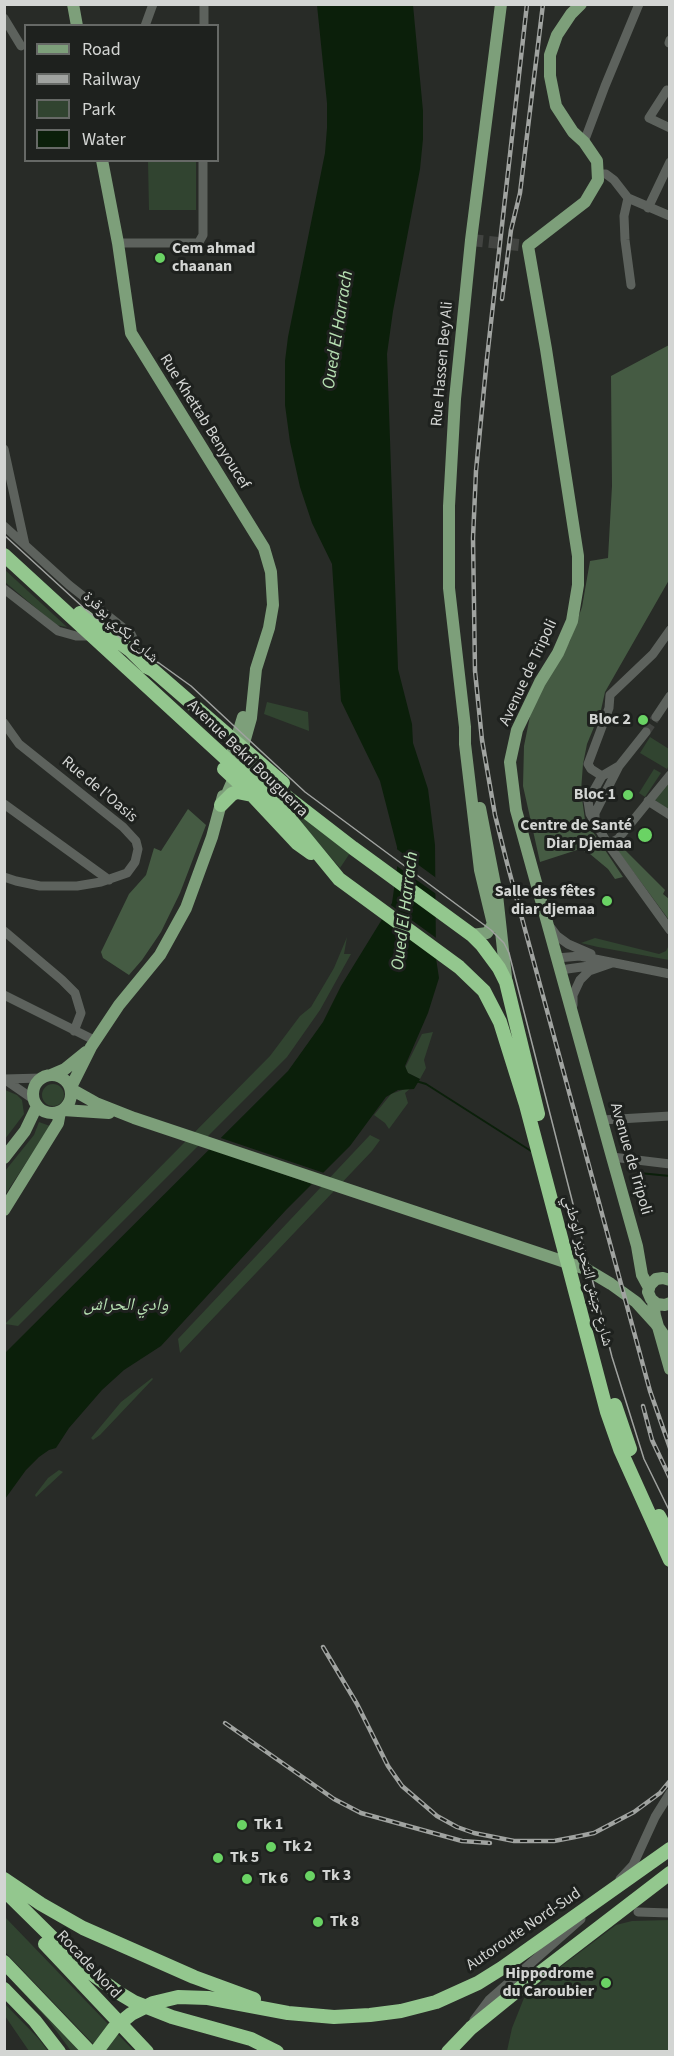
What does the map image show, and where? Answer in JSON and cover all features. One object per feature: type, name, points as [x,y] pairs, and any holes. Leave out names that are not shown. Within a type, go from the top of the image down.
[{"type":"highway","name":"شارع بكري بوقرة","points":[[4,548],[209,738]]},
{"type":"highway","name":"شارع بكري بوقرة","points":[[4,555],[77,617]]},
{"type":"highway","points":[[77,617],[130,650],[239,747],[293,791],[353,848]]},
{"type":"highway","name":"Avenue Bekri Bouguerra","points":[[77,617],[91,638],[254,777],[472,935]]},
{"type":"highway","points":[[91,638],[110,663],[253,796],[297,843],[327,865]]},
{"type":"highway","points":[[230,775],[235,753],[239,747]]},
{"type":"highway","name":"Avenue Bekri Bouguerra","points":[[254,777],[339,879],[459,967],[481,987]]},
{"type":"highway","points":[[221,805],[237,792],[253,796]]},
{"type":"highway","name":"شارع جيش التحرير الوطني","points":[[472,935],[492,957],[506,982],[544,1143],[576,1256],[597,1347],[628,1443],[669,1537]]},
{"type":"highway","name":"شارع جيش التحرير الوطني","points":[[481,987],[500,1022],[526,1105],[607,1412],[620,1449],[669,1560]]},
{"type":"highway","name":"Autoroute Nord-Sud","points":[[314,2015],[343,2017],[401,2011],[456,1994],[502,1968],[669,1849]]},
{"type":"highway","points":[[450,2052],[471,2028],[669,1873]]},
{"type":"highway","points":[[4,1879],[83,1928],[224,1989],[314,2015]]},
{"type":"highway","points":[[4,1890],[80,1965],[134,2002],[172,2017],[251,2039],[277,2052]]},
{"type":"highway","name":"Rocade Nord","points":[[4,1901],[147,2052]]},
{"type":"highway","points":[[4,1962],[90,2052]]},
{"type":"highway","points":[[461,2052],[524,1985]]},
{"type":"highway","points":[[4,1989],[35,2021],[59,2052]]},
{"type":"highway","points":[[96,2052],[114,2028],[131,2014],[153,2003],[178,1997],[208,1998],[288,2013],[314,2015]]},
{"type":"main road","points":[[73,4],[77,24]]},
{"type":"main road","name":"Rue Hassen Bey Ali","points":[[472,935],[487,933],[493,924],[480,870],[449,588],[450,474],[471,240],[501,4]]},
{"type":"main road","points":[[581,4],[557,35],[550,55],[550,76],[556,106],[573,132],[584,142],[597,161],[599,174]]},
{"type":"main road","name":"Rue Khettab Benyoucef","points":[[102,162],[118,243],[131,333],[268,558],[273,587],[273,605],[269,628],[256,669],[251,718],[239,747]]},
{"type":"main road","name":"Avenue de Tripoli","points":[[599,174],[585,202],[528,246],[578,556],[578,585],[574,614],[558,653],[540,682],[518,730],[510,762],[516,810],[637,1246],[642,1275],[653,1302],[669,1369]]},
{"type":"main road","name":"Rue Hassen Bey Ali","points":[[465,728],[496,886],[506,982]]},
{"type":"main road","points":[[4,1210],[58,1123],[62,1111],[71,1101],[71,1088],[93,1044],[119,1005],[160,955],[186,908],[212,837],[230,775]]},
{"type":"main road","points":[[4,1158],[26,1131],[35,1103],[34,1087],[46,1076],[65,1069],[93,1044]]},
{"type":"main road","points":[[46,1076],[63,1078],[71,1088],[105,1107],[134,1118],[586,1269],[636,1302],[669,1343]]},
{"type":"main road","points":[[35,1103],[48,1113],[104,1112],[134,1118]]},
{"type":"main road","name":"Avenue de Tripoli","points":[[637,1246],[646,1268],[666,1278]]},
{"type":"main road","points":[[649,1288],[652,1282],[666,1278]]},
{"type":"main road","points":[[653,1302],[661,1305],[669,1303]]},
{"type":"street","points":[[146,24],[153,4]]},
{"type":"street","points":[[204,4],[204,24]]},
{"type":"street","points":[[584,142],[639,4]]},
{"type":"street","points":[[4,18],[21,46]]},
{"type":"street","points":[[667,90],[649,118],[669,128]]},
{"type":"street","points":[[118,243],[199,242],[203,235],[203,162]]},
{"type":"street","points":[[648,208],[669,162]]},
{"type":"street","points":[[599,174],[606,174],[614,180],[628,198],[669,216]]},
{"type":"street","points":[[628,198],[624,216],[631,285]]},
{"type":"street","points":[[4,449],[24,545]]},
{"type":"street","points":[[17,507],[15,516],[4,525],[90,603],[131,634],[147,667]]},
{"type":"street","points":[[4,589],[58,631],[91,638]]},
{"type":"street","points":[[602,776],[591,769],[588,764],[609,708],[610,695],[652,654],[669,630]]},
{"type":"street","points":[[656,717],[669,696]]},
{"type":"street","name":"Rue de l'Oasis","points":[[4,723],[19,744],[123,827],[136,841],[137,853],[131,868],[123,876],[109,880]]},
{"type":"street","points":[[595,823],[596,813],[619,766],[646,732]]},
{"type":"street","points":[[619,766],[602,776],[588,801],[590,814],[608,844],[669,930]]},
{"type":"street","points":[[608,844],[618,839],[669,775]]},
{"type":"street","points":[[648,801],[669,815]]},
{"type":"street","points":[[4,804],[109,880]]},
{"type":"street","points":[[4,877],[29,884],[56,887],[109,880]]},
{"type":"street","points":[[547,922],[557,936],[568,944],[613,963]]},
{"type":"street","points":[[4,931],[75,993],[81,1013],[74,1031]]},
{"type":"street","points":[[558,964],[580,957],[669,974]]},
{"type":"street","points":[[573,1017],[573,995],[580,980],[589,971],[613,963]]},
{"type":"street","points":[[654,970],[669,966]]},
{"type":"street","points":[[4,995],[74,1031],[93,1044]]},
{"type":"street","points":[[4,1080],[46,1076]]},
{"type":"street","points":[[4,1080],[35,1103]]},
{"type":"street","points":[[602,1120],[669,1116]]},
{"type":"street","points":[[612,1157],[669,1164]]},
{"type":"street","points":[[450,2052],[489,2000],[592,1909],[633,1865],[667,1797]]},
{"type":"street","points":[[638,1912],[669,1914]]},
{"type":"green space","points":[[148,162],[196,162],[196,210],[149,210]]},
{"type":"green space","points":[[4,569],[67,627],[56,625],[5,582]]},
{"type":"green space","points":[[267,702],[308,712],[309,731],[264,714]]},
{"type":"green space","points":[[650,737],[669,749],[667,769],[640,753]]},
{"type":"green space","points":[[654,769],[661,773],[645,797],[639,793]]},
{"type":"green space","points":[[669,777],[669,810],[652,798]]},
{"type":"green space","points":[[259,781],[350,853],[340,868],[303,825]]},
{"type":"green space","points":[[347,937],[344,954],[351,954],[320,1010],[287,1057],[18,1326],[5,1324],[270,1056],[300,1016],[311,1007],[334,968]]},
{"type":"green space","points":[[595,938],[659,954],[666,951],[669,945],[669,960],[581,943]]},
{"type":"green space","points":[[433,1032],[424,1060],[426,1068],[420,1079],[408,1073],[405,1068],[422,1034]]},
{"type":"green space","points":[[53,1084],[63,1091],[64,1095],[57,1105],[53,1106],[43,1099],[42,1095],[49,1085]]},
{"type":"green space","points":[[411,1088],[405,1093],[408,1103],[389,1129],[374,1115],[391,1094]]},
{"type":"green space","points":[[5,1090],[22,1100],[24,1114],[5,1139]]},
{"type":"green space","points":[[39,1122],[50,1126],[5,1195],[5,1171],[34,1135]]},
{"type":"green space","points":[[370,1135],[380,1140],[372,1151],[180,1353],[178,1339]]},
{"type":"green space","points":[[152,1378],[93,1440],[91,1438],[121,1402]]},
{"type":"green space","points":[[59,1470],[63,1472],[36,1497],[35,1495],[48,1478]]},
{"type":"green space","points":[[4,1916],[134,2051],[100,2051],[5,1952]]},
{"type":"green space","name":"Hippodrome du Caroubier","points":[[669,1920],[669,2051],[507,2051],[512,2028],[524,1998],[559,1968],[616,1925],[632,1921]]},
{"type":"green space","points":[[4,1970],[86,2051],[71,2051],[49,2021]]},
{"type":"green space","points":[[4,2003],[48,2051],[29,2051],[5,2016]]},
{"type":"shaded area","points":[[669,345],[669,580],[605,692],[601,710],[587,744],[583,764],[581,791],[585,820],[623,877],[615,879],[608,869],[580,849],[540,862],[523,786],[524,746],[532,706],[570,641],[582,607],[590,561],[608,558],[612,486],[611,376]]},
{"type":"shaded area","points":[[188,809],[206,825],[180,893],[161,932],[129,975],[103,958],[101,952],[129,894],[146,875],[154,848],[161,851]]},
{"type":"shaded area","points":[[622,847],[665,890],[663,894],[669,899],[669,920],[618,851]]},
{"type":"water","name":"وادي الحراش","points":[[317,5],[413,5],[423,111],[423,139],[420,169],[387,354],[398,669],[412,724],[413,743],[428,789],[435,845],[436,958],[439,978],[428,1013],[405,1066],[408,1073],[420,1079],[414,1089],[398,1090],[386,1097],[350,1146],[286,1210],[161,1346],[124,1370],[102,1390],[69,1428],[56,1448],[39,1457],[26,1470],[5,1499],[5,1353],[288,1071],[323,1022],[341,986],[392,903],[397,868],[397,847],[380,781],[341,701],[332,564],[312,523],[300,487],[285,405],[285,361],[288,337],[325,153],[327,128],[327,103]]},
{"type":"pier","points":[[394,847],[439,880],[439,896],[394,864]]},
{"type":"pier","points":[[388,903],[439,940],[439,958],[384,913]]},
{"type":"pier","points":[[218,1137],[327,1174],[315,1185],[207,1148]]},
{"type":"waterway","points":[[416,1081],[426,1084],[531,1151]]},
{"type":"waterway","points":[[639,1173],[670,1176]]},
{"type":"tunnel","points":[[471,240],[528,246]]},
{"type":"tunnel","points":[[646,732],[656,717]]},
{"type":"tram line","points":[[4,535],[85,609],[140,654],[159,663],[191,686],[305,792],[491,930],[504,943],[509,953],[612,1357],[644,1459],[670,1512]]},
{"type":"railway","points":[[527,4],[476,471],[473,538],[475,671],[482,740],[495,815],[507,863],[650,1391],[670,1448]]},
{"type":"railway","points":[[502,299],[511,230],[520,193],[543,4]]},
{"type":"railway","points":[[643,1406],[652,1440],[670,1478]]},
{"type":"railway","points":[[323,1647],[357,1704],[388,1766],[402,1786],[437,1816],[457,1827],[514,1841],[554,1841],[594,1833],[634,1812],[660,1793],[670,1781]]},
{"type":"railway","points":[[225,1723],[334,1799],[361,1813],[462,1841],[490,1843]]},
{"type":"place","name":"Cem ahmad chaanan","points":[[160,258]]},
{"type":"place","name":"Bloc 2","points":[[643,720]]},
{"type":"place","name":"Bloc 1","points":[[628,795]]},
{"type":"place","name":"Centre de Santé Diar Djemaa","points":[[645,835]]},
{"type":"place","name":"Salle des fêtes diar djemaa","points":[[607,901]]},
{"type":"place","name":"Tk 1","points":[[242,1825]]},
{"type":"place","name":"Tk 2","points":[[271,1847]]},
{"type":"place","name":"Tk 5","points":[[218,1858]]},
{"type":"place","name":"Tk 3","points":[[310,1876]]},
{"type":"place","name":"Tk 6","points":[[247,1879]]},
{"type":"place","name":"Tk 8","points":[[318,1922]]},
{"type":"place","name":"Hippodrome du Caroubier","points":[[606,1983]]},
{"type":"water label","name":"Oued El Harrach","points":[[339,330]]},
{"type":"water label","name":"Oued El Harrach","points":[[406,911]]}]
